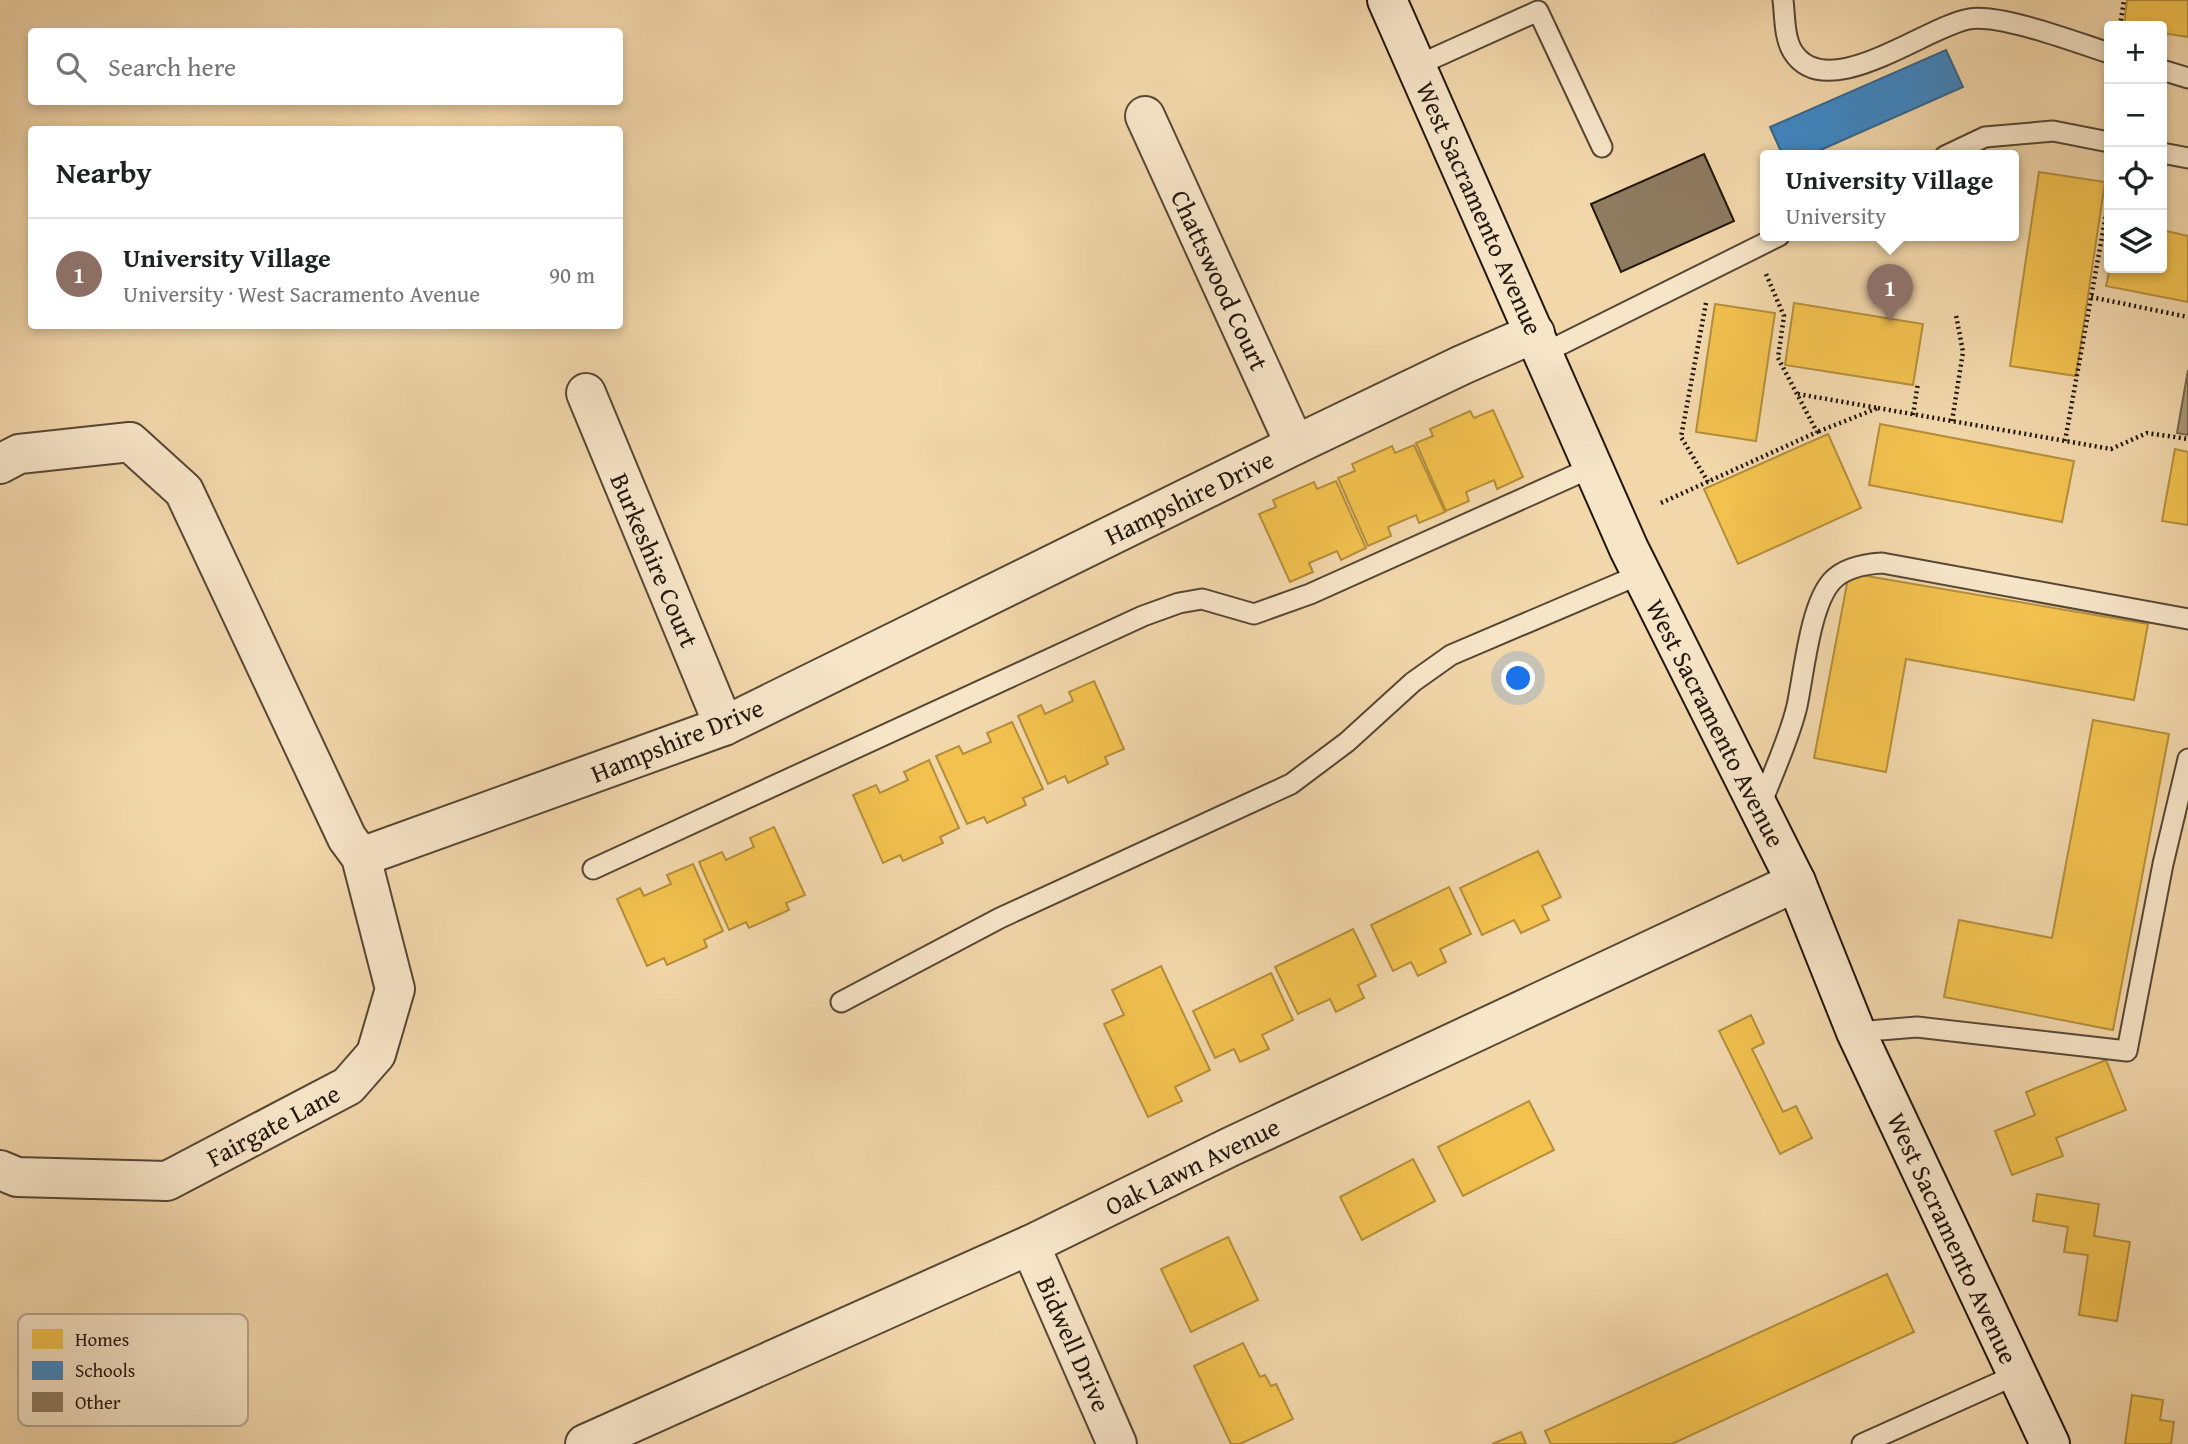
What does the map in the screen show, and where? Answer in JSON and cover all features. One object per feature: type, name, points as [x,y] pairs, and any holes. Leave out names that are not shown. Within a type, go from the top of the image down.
[{"type":"street","name":"West Sacramento Avenue","points":[[1387,0],[1641,574],[1796,882],[1856,1032],[2050,1444]]},
{"type":"street","name":"Chattswood Court","points":[[1145,116],[1295,445]]},
{"type":"street","name":"Hampshire Drive","points":[[361,857],[724,726],[1462,365],[1540,343]]},
{"type":"street","name":"Burkeshire Court","points":[[586,393],[724,726]]},
{"type":"street","points":[[0,464],[19,454],[130,442],[184,491],[348,838],[361,857]]},
{"type":"street","name":"Fairgate Lane","points":[[0,1170],[17,1177],[167,1181],[348,1086],[376,1054],[395,989],[361,857]]},
{"type":"street","name":"Oak Lawn Avenue","points":[[585,1444],[1030,1245],[1230,1147],[1796,882]]},
{"type":"street","name":"Bidwell Drive","points":[[1030,1245],[1117,1444]]},
{"type":"lane","points":[[1783,0],[1786,32],[1792,51],[1804,65],[1815,71],[1828,72],[1870,61],[1946,25],[1971,18],[1993,19],[2104,52]]},
{"type":"lane","points":[[1416,66],[1535,5],[1602,147]]},
{"type":"lane","points":[[2167,72],[2188,78]]},
{"type":"lane","points":[[1958,150],[1986,137],[2053,131],[2104,141]]},
{"type":"lane","points":[[2167,154],[2188,158]]},
{"type":"lane","points":[[1540,343],[1770,241]]},
{"type":"lane","points":[[593,869],[1143,616],[1179,603],[1202,599],[1254,614],[1273,608],[1310,594],[1593,467]]},
{"type":"lane","points":[[1760,809],[1797,707],[1820,601],[1832,581],[1847,571],[1865,564],[1882,563],[2188,619]]},
{"type":"lane","points":[[841,1002],[1000,918],[1291,784],[1347,742],[1413,682],[1451,655],[1641,574]]},
{"type":"lane","points":[[1856,1032],[1917,1027],[2127,1051],[2163,864],[2188,759]]},
{"type":"lane","points":[[1862,1444],[2018,1374]]},
{"type":"path","points":[[2121,21],[2124,0]]},
{"type":"path","points":[[2065,441],[2107,210]]},
{"type":"path","points":[[1754,279],[1766,274],[1784,316],[1779,358],[1816,432]]},
{"type":"path","points":[[2091,297],[2188,317]]},
{"type":"path","points":[[1706,300],[1681,437],[1708,482]]},
{"type":"path","points":[[1952,421],[1963,352],[1956,315]]},
{"type":"path","points":[[1913,415],[1918,383]]},
{"type":"path","points":[[1797,394],[2111,449],[2147,433],[2188,439]]},
{"type":"path","points":[[1661,503],[1816,432],[1878,408]]},
{"type":"shaded area","points":[[2188,370],[2188,435],[2177,433]]},
{"type":"building: Homes","points":[[2127,0],[2188,0],[2188,37],[2167,34],[2167,21],[2125,21]]},
{"type":"building: Homes","points":[[2039,172],[2104,182],[2076,376],[2010,366]]},
{"type":"building: Homes","points":[[2167,231],[2188,236],[2188,302],[2106,286],[2109,273],[2167,273]]},
{"type":"building: Homes","points":[[1794,303],[1923,324],[1913,385],[1785,365]]},
{"type":"building: Homes","points":[[1715,304],[1775,313],[1756,441],[1696,432]]},
{"type":"building: Homes","points":[[1493,410],[1523,477],[1497,489],[1494,480],[1466,492],[1469,501],[1446,511],[1416,443],[1433,436],[1430,429],[1470,411],[1474,418]]},
{"type":"building: Homes","points":[[1880,424],[2074,461],[2062,522],[1869,485]]},
{"type":"building: Homes","points":[[1828,434],[1861,508],[1738,564],[1704,489]]},
{"type":"building: Homes","points":[[1414,445],[1445,512],[1419,523],[1416,515],[1388,527],[1391,536],[1368,546],[1338,478],[1355,471],[1352,464],[1392,446],[1395,453]]},
{"type":"building: Homes","points":[[2175,449],[2188,452],[2188,525],[2162,521]]},
{"type":"building: Homes","points":[[1336,481],[1366,548],[1341,560],[1337,551],[1309,563],[1313,572],[1290,582],[1259,514],[1276,507],[1273,500],[1314,482],[1317,489]]},
{"type":"building: Homes","points":[[1849,573],[2148,624],[2134,700],[1906,659],[1886,772],[1814,758]]},
{"type":"building: Homes","points":[[1094,681],[1124,749],[1105,757],[1108,764],[1068,783],[1065,776],[1048,784],[1018,716],[1041,705],[1045,714],[1073,701],[1069,692]]},
{"type":"building: Homes","points":[[2093,720],[2169,734],[2113,1030],[1944,997],[1959,920],[2052,938]]},
{"type":"building: Homes","points":[[1012,722],[1043,789],[1023,798],[1026,805],[987,823],[984,817],[967,824],[936,756],[959,746],[963,754],[991,742],[987,733]]},
{"type":"building: Homes","points":[[929,760],[959,828],[940,837],[943,843],[903,861],[900,855],[883,863],[853,795],[876,785],[880,793],[908,780],[904,772]]},
{"type":"building: Homes","points":[[774,827],[805,895],[786,903],[789,910],[749,928],[746,922],[729,930],[699,862],[722,852],[726,860],[754,847],[750,838]]},
{"type":"building: Homes","points":[[1538,851],[1561,897],[1542,906],[1549,920],[1521,933],[1514,920],[1482,935],[1460,888]]},
{"type":"building: Homes","points":[[693,864],[723,931],[704,940],[707,947],[667,965],[664,958],[647,966],[617,899],[640,888],[644,896],[671,884],[667,875]]},
{"type":"building: Homes","points":[[1449,887],[1471,934],[1440,949],[1446,962],[1418,976],[1411,962],[1393,971],[1371,925]]},
{"type":"building: Homes","points":[[1353,929],[1376,976],[1358,985],[1364,998],[1336,1012],[1330,999],[1298,1014],[1275,967]]},
{"type":"building: Homes","points":[[1161,966],[1210,1070],[1175,1087],[1182,1101],[1148,1117],[1104,1024],[1124,1015],[1112,990]]},
{"type":"building: Homes","points":[[1271,973],[1293,1020],[1262,1035],[1269,1049],[1240,1062],[1234,1049],[1215,1058],[1193,1011]]},
{"type":"building: Homes","points":[[1751,1015],[1764,1043],[1752,1049],[1783,1112],[1796,1106],[1812,1138],[1780,1154],[1719,1031]]},
{"type":"building: Homes","points":[[2106,1060],[2126,1110],[2056,1138],[2063,1156],[2012,1175],[1995,1131],[2035,1115],[2026,1092]]},
{"type":"building: Homes","points":[[1529,1101],[1554,1150],[1463,1196],[1438,1147]]},
{"type":"building: Homes","points":[[1413,1159],[1435,1201],[1362,1240],[1340,1197]]},
{"type":"building: Homes","points":[[2037,1194],[2099,1204],[2094,1236],[2130,1242],[2117,1321],[2079,1315],[2088,1255],[2064,1252],[2068,1227],[2033,1221]]},
{"type":"building: Homes","points":[[1228,1237],[1258,1300],[1191,1332],[1161,1269]]},
{"type":"building: Homes","points":[[1887,1274],[1914,1332],[1672,1444],[1551,1444],[1545,1431]]},
{"type":"building: Homes","points":[[1243,1343],[1260,1377],[1265,1375],[1271,1386],[1276,1384],[1293,1419],[1240,1444],[1231,1444],[1194,1366]]},
{"type":"building: Homes","points":[[2132,1395],[2163,1400],[2160,1420],[2174,1422],[2171,1444],[2125,1444]]},
{"type":"building: Homes","points":[[1521,1432],[1526,1444],[1492,1444]]},
{"type":"building: Schools","points":[[1946,50],[1963,87],[1821,150],[1780,150],[1770,127]]},
{"type":"building: Other","points":[[1704,154],[1734,221],[1621,272],[1591,204]]},
{"type":"place","name":"University Village","points":[[1890,322]]}]
